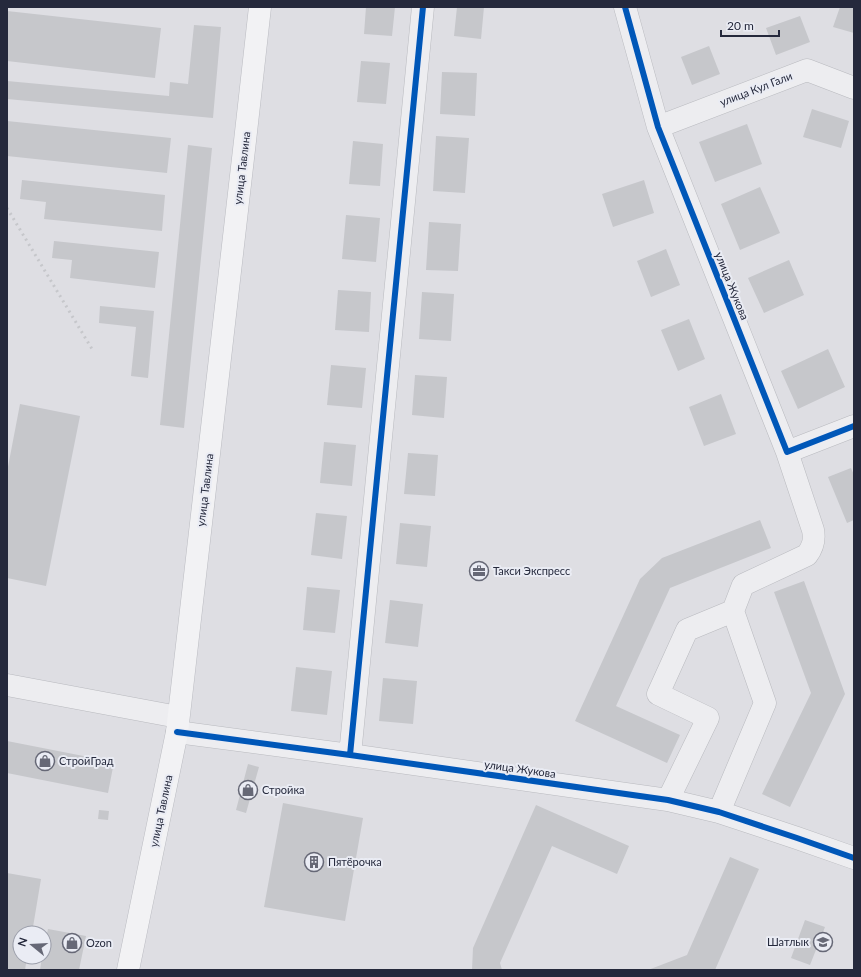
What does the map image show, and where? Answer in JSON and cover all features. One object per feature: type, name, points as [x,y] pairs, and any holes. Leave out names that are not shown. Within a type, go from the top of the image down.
[{"type":"main road","name":"улица Тавлина","points":[[128,970],[178,724],[260,7]]},
{"type":"street","points":[[350,755],[423,7]]},
{"type":"street","name":"улица Жукова","points":[[625,7],[658,127],[787,452],[813,530],[814,543],[807,555],[742,585],[733,611]]},
{"type":"street","name":"улица Кул Гали","points":[[658,127],[807,70],[854,88]]},
{"type":"street","points":[[787,452],[854,426]]},
{"type":"street","points":[[668,800],[708,718],[658,694],[687,630],[733,611],[765,704],[720,812]]},
{"type":"street","name":"улица Жукова","points":[[7,685],[178,724],[350,755],[668,800],[720,812],[854,858]]},
{"type":"building","points":[[366,7],[395,7],[392,36],[364,34]]},
{"type":"building","points":[[457,7],[484,7],[481,39],[454,36]]},
{"type":"building","points":[[840,7],[854,7],[854,33],[833,27]]},
{"type":"building","points":[[7,11],[161,28],[155,78],[7,61]]},
{"type":"building","points":[[800,16],[810,42],[776,55],[766,28]]},
{"type":"building","points":[[194,25],[221,27],[213,118],[7,99],[7,81],[169,96],[170,82],[188,84]]},
{"type":"building","points":[[709,46],[720,74],[692,85],[681,57]]},
{"type":"building","points":[[361,61],[390,63],[386,104],[357,102]]},
{"type":"building","points":[[442,72],[477,73],[475,116],[440,114]]},
{"type":"building","points":[[812,109],[849,121],[841,148],[803,137]]},
{"type":"building","points":[[7,121],[171,138],[167,173],[7,156]]},
{"type":"building","points":[[747,124],[762,164],[715,182],[699,142]]},
{"type":"building","points":[[436,136],[469,138],[465,193],[433,191]]},
{"type":"building","points":[[353,141],[383,144],[380,186],[349,184]]},
{"type":"building","points":[[188,145],[212,148],[184,428],[160,425]]},
{"type":"building","points":[[22,180],[165,195],[162,231],[44,219],[46,202],[20,199]]},
{"type":"building","points":[[644,180],[654,213],[613,227],[602,194]]},
{"type":"building","points":[[760,187],[780,233],[740,250],[721,204]]},
{"type":"building","points":[[346,215],[380,218],[376,262],[342,259]]},
{"type":"building","points":[[429,222],[461,224],[458,271],[426,270]]},
{"type":"building","points":[[54,241],[159,252],[155,288],[70,278],[72,260],[52,258]]},
{"type":"building","points":[[666,249],[680,285],[651,297],[637,261]]},
{"type":"building","points":[[789,260],[804,295],[764,313],[748,278]]},
{"type":"building","points":[[338,290],[371,292],[369,332],[335,330]]},
{"type":"building","points":[[422,292],[454,294],[451,341],[419,339]]},
{"type":"building","points":[[100,306],[154,311],[148,378],[131,376],[136,327],[99,323]]},
{"type":"building","points":[[689,319],[705,359],[678,371],[661,330]]},
{"type":"building","points":[[828,349],[845,387],[798,409],[781,371]]},
{"type":"building","points":[[331,365],[366,368],[362,408],[327,405]]},
{"type":"building","points":[[415,375],[447,377],[444,418],[412,415]]},
{"type":"building","points":[[721,394],[736,434],[704,446],[689,407]]},
{"type":"building","points":[[20,404],[80,416],[46,586],[7,578],[7,472]]},
{"type":"building","points":[[324,442],[356,445],[352,486],[320,483]]},
{"type":"building","points":[[408,453],[438,455],[435,496],[404,494]]},
{"type":"building","points":[[851,468],[854,475],[854,520],[847,523],[828,477]]},
{"type":"building","points":[[316,513],[347,516],[342,559],[311,555]]},
{"type":"building","points":[[760,520],[771,548],[670,588],[616,706],[680,735],[667,763],[575,721],[640,579],[662,558]]},
{"type":"building","points":[[400,523],[431,526],[427,567],[396,564]]},
{"type":"building","points":[[804,581],[845,694],[790,807],[762,794],[811,693],[774,592]]},
{"type":"building","points":[[307,587],[340,590],[335,633],[303,630]]},
{"type":"building","points":[[390,600],[423,604],[418,647],[385,643]]},
{"type":"building","points":[[296,667],[332,671],[327,715],[291,711]]},
{"type":"building","points":[[383,678],[417,681],[413,724],[379,721]]},
{"type":"building","points":[[7,741],[114,762],[108,793],[7,773]]},
{"type":"building","points":[[248,764],[259,767],[246,813],[236,810]]},
{"type":"building","name":"Пятёрочка","points":[[283,803],[363,818],[345,921],[264,907]]},
{"type":"building","points":[[536,805],[629,846],[617,874],[552,846],[500,963],[502,970],[472,970],[473,948]]},
{"type":"building","points":[[99,810],[109,811],[108,820],[98,819]]},
{"type":"building","points":[[730,857],[759,869],[715,970],[648,970],[687,955]]},
{"type":"building","points":[[7,873],[41,879],[33,925],[12,925],[12,965],[26,965],[25,970],[7,970]]},
{"type":"building","points":[[805,920],[825,927],[810,965],[791,958]]},
{"type":"building","points":[[52,930],[86,936],[79,970],[40,970],[41,965],[52,965]]},
{"type":"railway","points":[[7,208],[92,349]]},
{"type":"cycle path","points":[[350,755],[423,7]]},
{"type":"cycle path","points":[[625,7],[658,127],[787,452],[854,426]]},
{"type":"cycle path","points":[[177,732],[668,800],[719,812],[854,858]]},
{"type":"place","name":"Такси Экспресс","points":[[479,571]]},
{"type":"place","name":"СтройГрад","points":[[45,761]]},
{"type":"place","name":"Стройка","points":[[248,790]]},
{"type":"place","name":"Пятёрочка","points":[[314,862]]},
{"type":"place","name":"Шатлык","points":[[823,942]]},
{"type":"place","name":"Ozon","points":[[72,943]]}]
